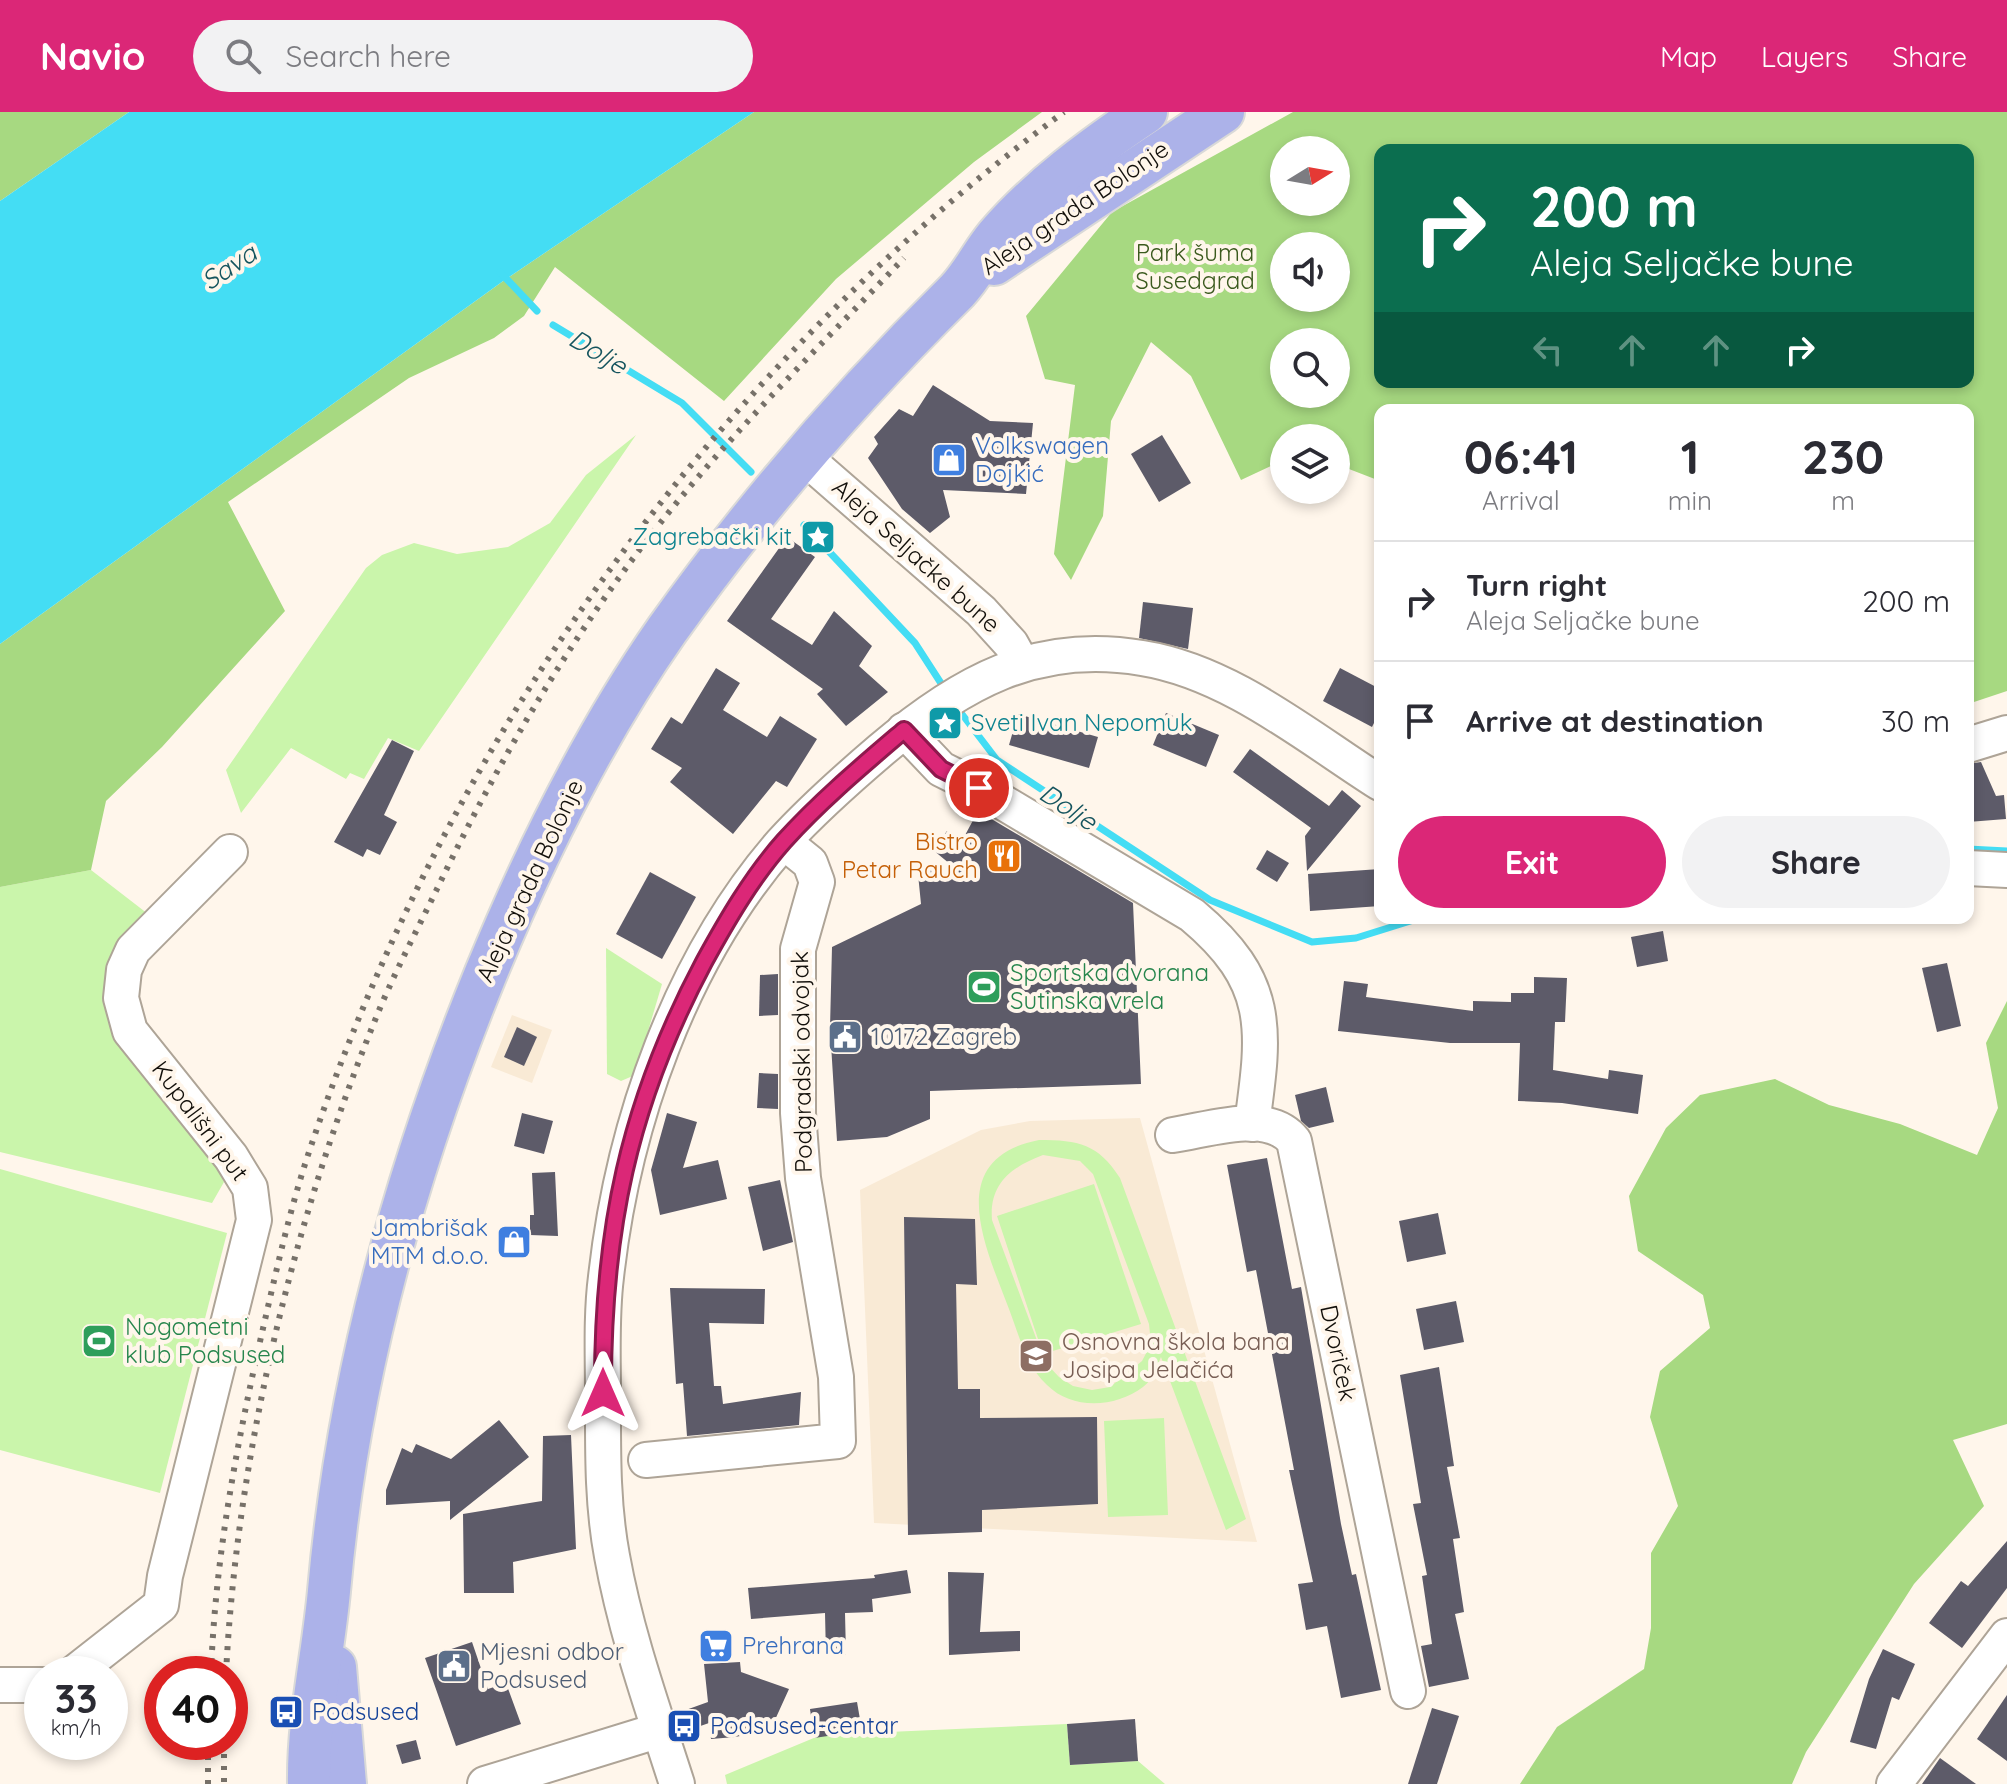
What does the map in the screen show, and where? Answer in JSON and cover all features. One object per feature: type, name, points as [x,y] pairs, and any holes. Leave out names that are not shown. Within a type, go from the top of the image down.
[{"type":"main road","name":"Aleja grada Bolonje","points":[[309,1784],[315,1679],[352,1412],[397,1219],[444,1074],[516,901],[598,741],[665,634],[803,456],[876,371],[968,279],[997,237],[1104,141],[1146,112]]},
{"type":"main road","name":"Aleja grada Bolonje","points":[[968,279],[1223,112]]},
{"type":"main road","name":"Aleja grada Bolonje","points":[[328,1598],[345,1784]]},
{"type":"street","name":"Aleja Seljačke bune","points":[[803,456],[981,611],[1011,644],[1021,662]]},
{"type":"street","name":"Aleja Seljačke bune","points":[[677,1784],[625,1618],[611,1552],[604,1475],[605,1280],[625,1157],[652,1074],[678,1011],[715,941],[756,876],[784,842],[904,730],[984,678],[1021,662],[1068,654],[1138,657],[1204,674],[1374,779]]},
{"type":"street","points":[[904,730],[941,769],[1192,915],[1217,936],[1242,968],[1258,1007],[1263,1047],[1252,1124]]},
{"type":"street","points":[[1974,743],[2007,733]]},
{"type":"street","name":"Podgradski odvojak","points":[[646,1460],[838,1441],[836,1377],[803,1178],[798,1113],[798,949],[817,882],[810,863],[784,842]]},
{"type":"street","name":"Kupališni put","points":[[96,1656],[161,1605],[165,1576],[254,1220],[250,1188],[231,1157],[130,1031],[121,998],[124,970],[133,950],[230,852]]},
{"type":"street","points":[[1974,868],[2007,870]]},
{"type":"street","name":"Dvoriček","points":[[1173,1135],[1269,1123],[1285,1129],[1294,1141],[1408,1691]]},
{"type":"street","points":[[1894,1784],[2007,1636]]},
{"type":"street","points":[[0,1685],[24,1685]]},
{"type":"street","points":[[485,1784],[660,1730]]},
{"type":"shaded area","points":[[512,1015],[552,1030],[532,1083],[491,1067]]},
{"type":"shaded area","name":"Osnovna škola bana Josipa Jelačića","points":[[1140,1118],[1257,1542],[874,1523],[860,1190],[981,1130],[1030,1121]]},
{"type":"green space","points":[[0,112],[129,112],[0,201]]},
{"type":"green space","points":[[754,112],[1042,112],[974,162],[836,279],[724,401],[555,267],[524,316],[494,338],[409,378],[228,502],[285,611],[162,747],[106,801],[91,870],[0,887],[0,644],[506,279]]},
{"type":"green space","name":"Park šuma Susedgrad","points":[[1293,112],[2007,112],[2007,691],[1974,702],[1974,404],[1374,404],[1374,479],[1350,469],[1350,424],[1270,424],[1270,467],[1241,480],[1191,376],[1151,342],[1111,421],[1103,516],[1071,580],[1054,554],[1075,385],[1045,379],[1026,316],[1112,212]]},
{"type":"green space","points":[[636,435],[419,751],[388,738],[364,779],[350,773],[346,779],[291,748],[241,813],[226,770],[366,568],[382,555],[414,543],[457,554],[508,547],[550,523],[586,475]]},
{"type":"green space","points":[[91,870],[148,914],[115,960],[224,1182],[212,1203],[0,1152],[0,887]]},
{"type":"green space","points":[[606,948],[662,984],[635,1075],[621,1081],[607,1074]]},
{"type":"green space","points":[[2007,1001],[2007,1424],[1953,1440],[1984,1506],[1914,1584],[1806,1752],[1792,1784],[1520,1784],[1557,1727],[1644,1669],[1651,1628],[1651,1553],[1678,1506],[1650,1417],[1660,1371],[1710,1328],[1703,1295],[1638,1251],[1629,1196],[1666,1128],[1700,1095],[1775,1079],[1829,1105],[1900,1124],[1977,1155],[1998,1108],[1986,1043]]},
{"type":"green space","points":[[1039,1140],[1076,1143],[1104,1158],[1120,1178],[1246,1519],[1226,1530],[1161,1357],[1147,1384],[1132,1394],[1107,1402],[1069,1399],[1047,1385],[1034,1369],[990,1260],[979,1209],[981,1186],[990,1166],[1009,1150]],"holes":[[[1043,1155],[1080,1161],[1093,1174],[1149,1324],[1151,1344],[1142,1361],[1110,1387],[1092,1390],[1073,1386],[1045,1362],[992,1220],[994,1196],[1004,1178],[1012,1171]]]},
{"type":"green space","name":"Nogometni klub Podsused","points":[[0,1169],[227,1233],[160,1493],[0,1450]]},
{"type":"green space","points":[[1094,1184],[1141,1324],[1043,1354],[997,1216]]},
{"type":"green space","points":[[1164,1418],[1168,1515],[1108,1517],[1104,1421]]},
{"type":"green space","points":[[1067,1724],[1070,1765],[1138,1761],[1165,1784],[727,1784],[725,1775],[821,1735]]},
{"type":"water","name":"Sava","points":[[129,112],[754,112],[506,279],[0,644],[0,201]]},
{"type":"building","name":"Volkswagen Dojkić","points":[[933,385],[990,421],[1033,423],[1026,494],[943,490],[950,517],[930,533],[902,509],[868,458],[878,444],[874,437],[899,409],[913,416]]},
{"type":"building","points":[[1162,435],[1191,483],[1159,502],[1131,454]]},
{"type":"building","points":[[787,537],[815,557],[771,619],[812,645],[834,611],[872,646],[859,666],[888,692],[846,726],[817,694],[823,689],[727,621]]},
{"type":"building","points":[[1143,602],[1193,608],[1188,649],[1139,638]]},
{"type":"building","points":[[716,668],[740,683],[723,710],[767,737],[780,716],[817,739],[787,787],[776,781],[733,834],[670,782],[682,768],[651,749],[671,717],[682,724]]},
{"type":"building","points":[[1340,668],[1374,686],[1374,723],[1372,727],[1323,701]]},
{"type":"building","points":[[1166,713],[1219,735],[1206,767],[1153,745]]},
{"type":"building","points":[[1018,714],[1098,737],[1089,768],[1009,745]]},
{"type":"building","points":[[392,740],[414,751],[384,815],[397,822],[380,855],[367,849],[363,857],[334,842]]},
{"type":"building","points":[[1250,749],[1329,806],[1342,790],[1361,806],[1307,871],[1305,836],[1311,828],[1233,772]]},
{"type":"building","points":[[1981,762],[1996,796],[2004,795],[2006,819],[1974,822],[1974,763]]},
{"type":"building","name":"Sportska dvorana Sutinska vrela","points":[[978,811],[1133,903],[1141,1084],[930,1091],[930,1119],[887,1137],[837,1141],[830,1028],[832,947],[921,904],[918,874],[950,864],[933,850],[947,831],[963,839]]},
{"type":"building","points":[[1267,850],[1289,863],[1277,882],[1256,869]]},
{"type":"building","points":[[1374,869],[1374,906],[1310,911],[1308,874]]},
{"type":"building","points":[[650,872],[696,897],[662,959],[616,934]]},
{"type":"building","points":[[1663,931],[1668,961],[1637,967],[1631,937]]},
{"type":"building","points":[[1947,963],[1961,1026],[1937,1032],[1922,968]]},
{"type":"building","points":[[778,974],[778,1015],[759,1016],[760,975]]},
{"type":"building","points":[[1534,977],[1567,978],[1565,1022],[1555,1022],[1553,1070],[1608,1079],[1609,1070],[1643,1075],[1638,1114],[1562,1103],[1518,1101],[1520,1043],[1450,1043],[1338,1031],[1344,981],[1368,984],[1366,997],[1473,1011],[1473,1001],[1511,1002],[1511,993],[1534,993]]},
{"type":"building","points":[[517,1027],[537,1037],[524,1066],[504,1057]]},
{"type":"building","points":[[759,1073],[778,1074],[778,1109],[757,1108]]},
{"type":"building","points":[[1326,1087],[1334,1122],[1309,1128],[1301,1121],[1295,1095]]},
{"type":"building","points":[[522,1113],[553,1121],[544,1154],[514,1146]]},
{"type":"building","points":[[667,1113],[697,1122],[683,1168],[718,1160],[727,1199],[660,1215],[651,1170]]},
{"type":"building","points":[[1267,1158],[1292,1289],[1301,1287],[1341,1524],[1352,1575],[1356,1574],[1381,1690],[1341,1698],[1327,1626],[1306,1630],[1298,1584],[1313,1582],[1289,1470],[1294,1470],[1256,1270],[1247,1272],[1227,1165]]},
{"type":"building","points":[[555,1172],[558,1236],[530,1235],[530,1215],[534,1215],[532,1173]]},
{"type":"building","points":[[780,1180],[793,1242],[763,1251],[748,1187]]},
{"type":"building","points":[[1438,1213],[1446,1254],[1407,1262],[1399,1221]]},
{"type":"building","points":[[904,1217],[975,1219],[977,1285],[956,1284],[958,1389],[980,1389],[980,1418],[1097,1417],[1098,1504],[982,1510],[982,1532],[908,1535]]},
{"type":"building","points":[[670,1288],[765,1289],[764,1324],[709,1323],[714,1386],[721,1386],[723,1404],[801,1392],[799,1425],[687,1436],[683,1383],[676,1384]]},
{"type":"building","points":[[1456,1301],[1464,1342],[1424,1350],[1416,1309]]},
{"type":"building","points":[[1439,1367],[1454,1466],[1447,1467],[1460,1538],[1453,1539],[1464,1612],[1455,1614],[1469,1679],[1429,1687],[1421,1646],[1432,1644],[1422,1576],[1427,1575],[1413,1504],[1421,1503],[1400,1375]]},
{"type":"building","points":[[499,1420],[529,1457],[450,1520],[450,1501],[386,1505],[386,1490],[402,1448],[412,1453],[416,1444],[451,1459]]},
{"type":"building","points":[[571,1435],[576,1549],[513,1562],[514,1593],[464,1593],[463,1514],[542,1501],[543,1436]]},
{"type":"building","points":[[2007,1541],[2007,1588],[1962,1648],[1929,1623],[1961,1581],[1968,1586]]},
{"type":"building","points":[[907,1570],[911,1593],[872,1599],[873,1612],[845,1613],[846,1655],[826,1656],[825,1613],[751,1619],[748,1588],[875,1578],[874,1575]]},
{"type":"building","points":[[948,1572],[984,1573],[980,1632],[1020,1631],[1020,1651],[949,1655]]},
{"type":"building","points":[[472,1642],[488,1689],[506,1683],[521,1724],[456,1746],[425,1658]]},
{"type":"building","points":[[1883,1649],[1915,1664],[1899,1700],[1892,1697],[1876,1749],[1850,1742],[1869,1679]]},
{"type":"building","points":[[740,1662],[741,1672],[789,1689],[774,1722],[755,1733],[735,1737],[711,1739],[709,1723],[689,1730],[683,1711],[708,1702],[704,1664]]},
{"type":"building","points":[[2007,1695],[2007,1761],[1977,1739]]},
{"type":"building","points":[[857,1702],[862,1731],[814,1738],[810,1709]]},
{"type":"building","points":[[1432,1708],[1459,1716],[1437,1784],[1408,1784]]},
{"type":"building","points":[[1135,1719],[1138,1761],[1070,1765],[1067,1724]]},
{"type":"building","points":[[416,1740],[421,1759],[402,1764],[396,1745]]},
{"type":"building","points":[[1940,1758],[1976,1784],[1922,1784]]},
{"type":"waterway","name":"Dolje","points":[[500,272],[537,311]]},
{"type":"waterway","name":"Dolje","points":[[553,325],[682,403],[751,472]]},
{"type":"waterway","name":"Dolje","points":[[804,525],[915,643],[946,691]]},
{"type":"waterway","name":"Dolje","points":[[955,705],[997,760],[1210,900],[1312,942],[1356,938],[1401,924]]},
{"type":"waterway","name":"Dolje","points":[[1974,849],[2007,851]]},
{"type":"railway","points":[[212,1656],[222,1547],[235,1462],[294,1202],[307,1158],[365,1004],[434,855],[514,713],[605,576],[706,448],[816,327],[936,215],[1064,112]]},
{"type":"railway","points":[[227,1656],[243,1505],[275,1335],[297,1250],[349,1086],[400,964],[461,839],[516,738],[545,688],[609,592],[705,469],[904,258]]},
{"type":"railway","points":[[208,1760],[208,1784]]},
{"type":"railway","points":[[224,1760],[224,1784]]},
{"type":"place","name":"Volkswagen Dojkić","points":[[949,460]]},
{"type":"place","name":"Zagrebački kit","points":[[818,537]]},
{"type":"place","name":"Sveti Ivan Nepomuk","points":[[945,723]]},
{"type":"place","name":"Bistro Petar Rauch","points":[[1004,856]]},
{"type":"place","name":"Sportska dvorana Sutinska vrela","points":[[984,987]]},
{"type":"place","name":"10172 Zagreb","points":[[845,1037]]},
{"type":"place","name":"Jambrišak MTM d.o.o.","points":[[514,1242]]},
{"type":"place","name":"Nogometni klub Podsused","points":[[99,1341]]},
{"type":"place","name":"Osnovna škola bana Josipa Jelačića","points":[[1036,1356]]},
{"type":"place","name":"Prehrana","points":[[716,1646]]},
{"type":"place","name":"Mjesni odbor Podsused","points":[[454,1666]]},
{"type":"place","name":"Podsused","points":[[286,1712]]},
{"type":"place","name":"Podsused-centar","points":[[684,1726]]},
{"type":"route","points":[[603,1393],[605,1280],[625,1157],[642,1100],[678,1011],[715,941],[756,876],[784,842],[854,773],[904,730],[941,769],[979,788]]}]
